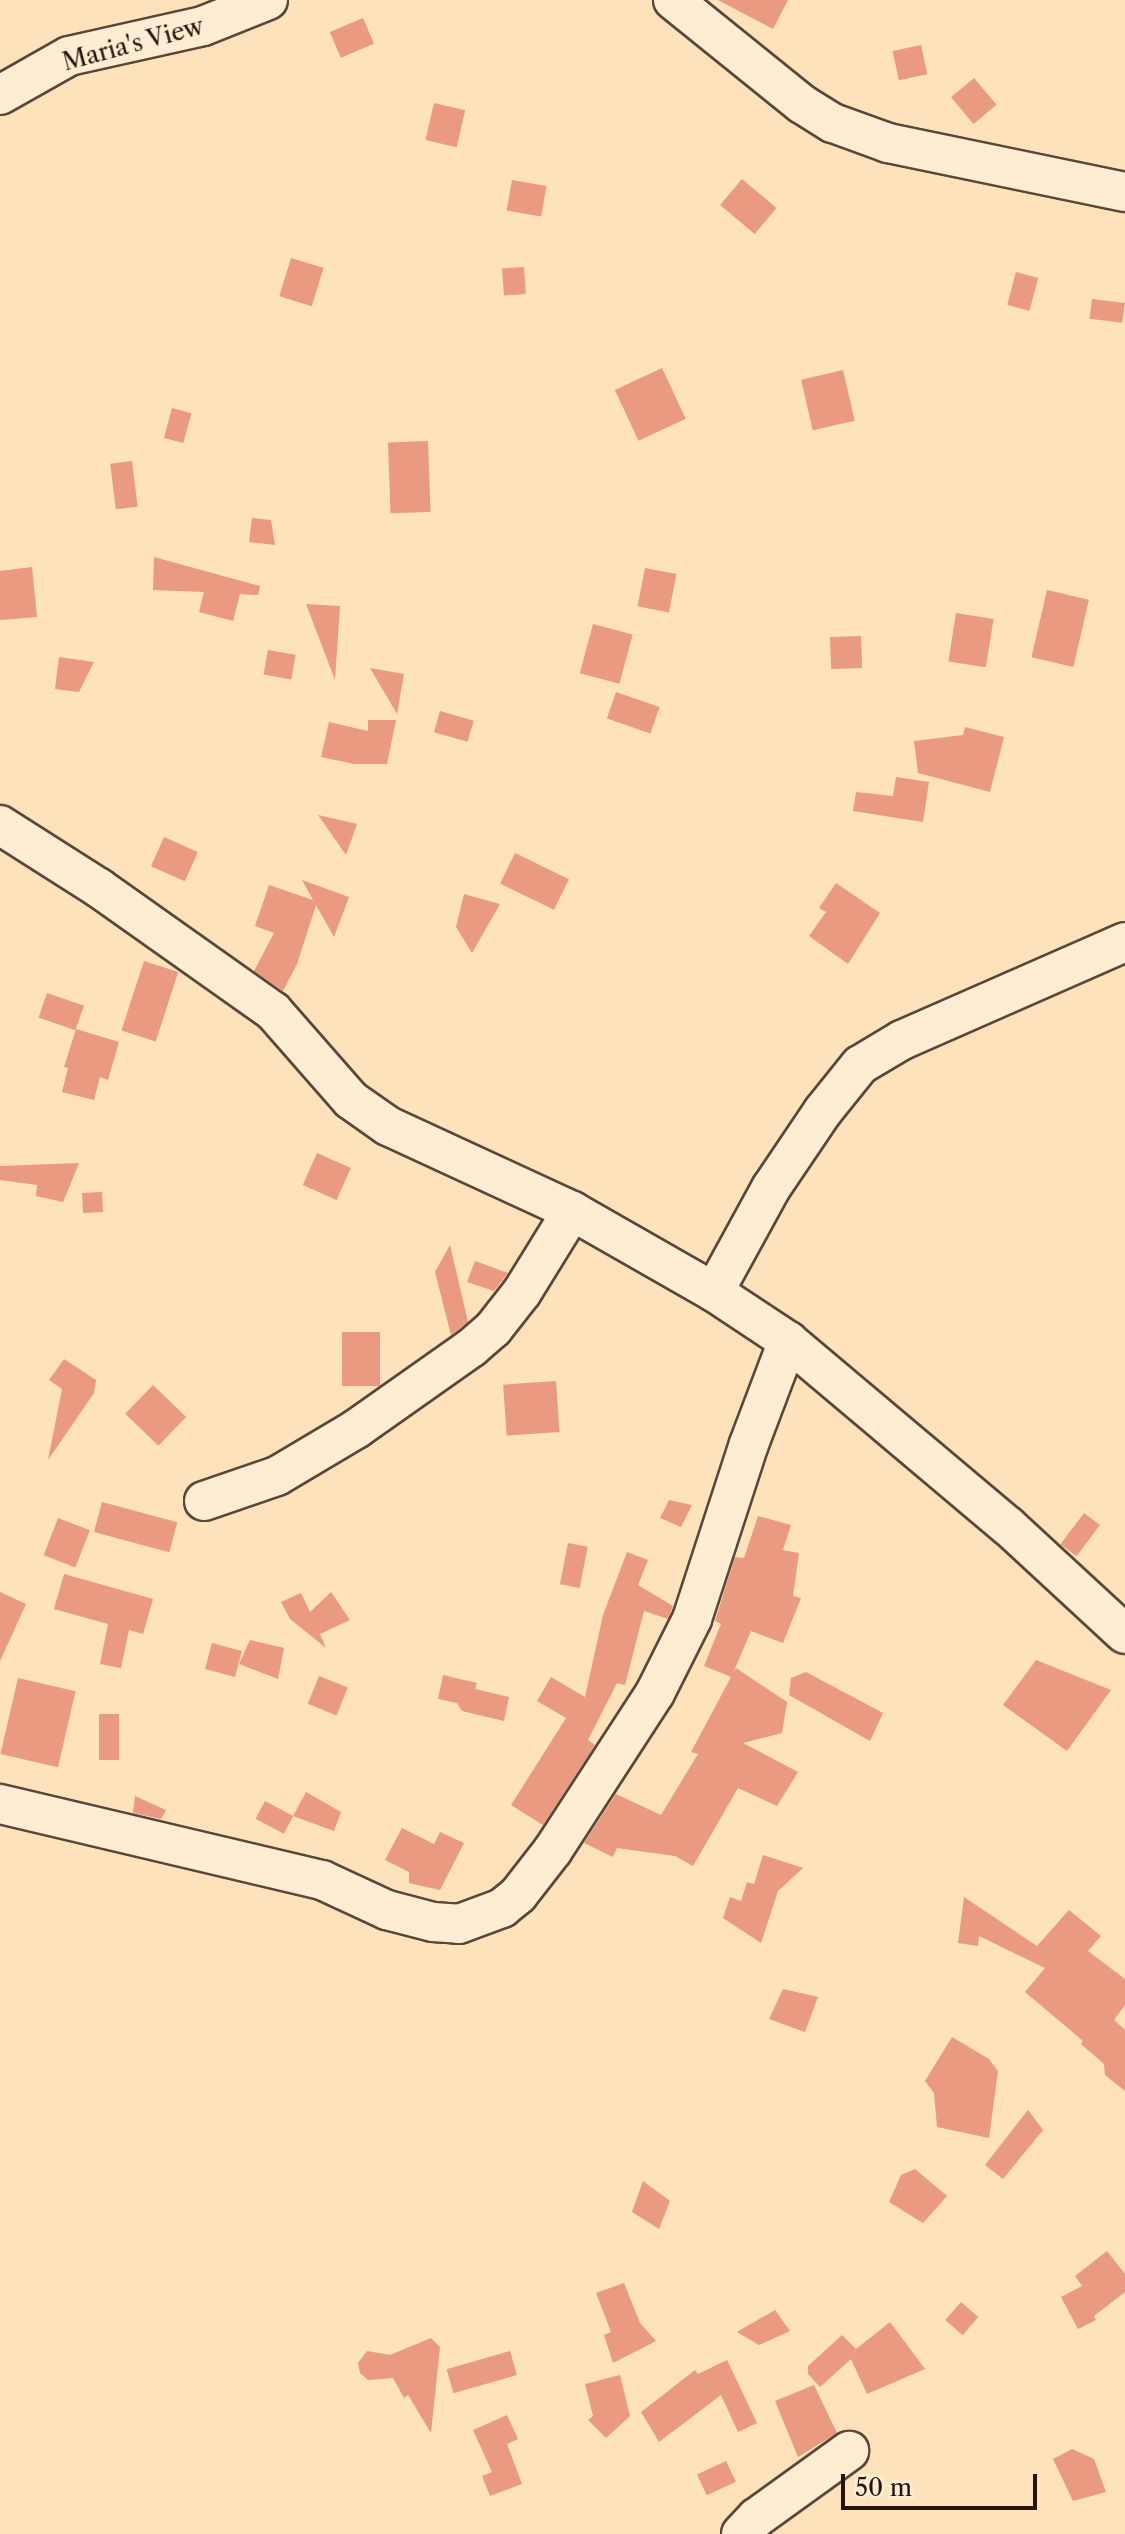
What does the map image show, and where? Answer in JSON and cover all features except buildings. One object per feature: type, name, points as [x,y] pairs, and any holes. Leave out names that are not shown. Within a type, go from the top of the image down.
[{"type":"street","name":"Maria's View","points":[[0,95],[69,56],[203,26],[268,0]]},
{"type":"street","points":[[673,0],[802,104],[833,123],[888,143],[1125,192]]},
{"type":"street","points":[[0,825],[99,888],[273,1011],[351,1100],[388,1126],[572,1211],[714,1292],[788,1341],[883,1417],[1125,1634]]},
{"type":"street","points":[[714,1292],[771,1188],[823,1111],[860,1065],[902,1040],[1125,942]]},
{"type":"street","points":[[204,1501],[277,1476],[356,1429],[471,1348],[493,1329],[522,1292],[572,1211]]},
{"type":"street","points":[[0,1804],[322,1880],[387,1910],[433,1922],[459,1924],[502,1908],[518,1895],[553,1850],[655,1693],[692,1619],[749,1444],[788,1341]]},
{"type":"street","points":[[741,2534],[756,2518],[849,2451]]}]
